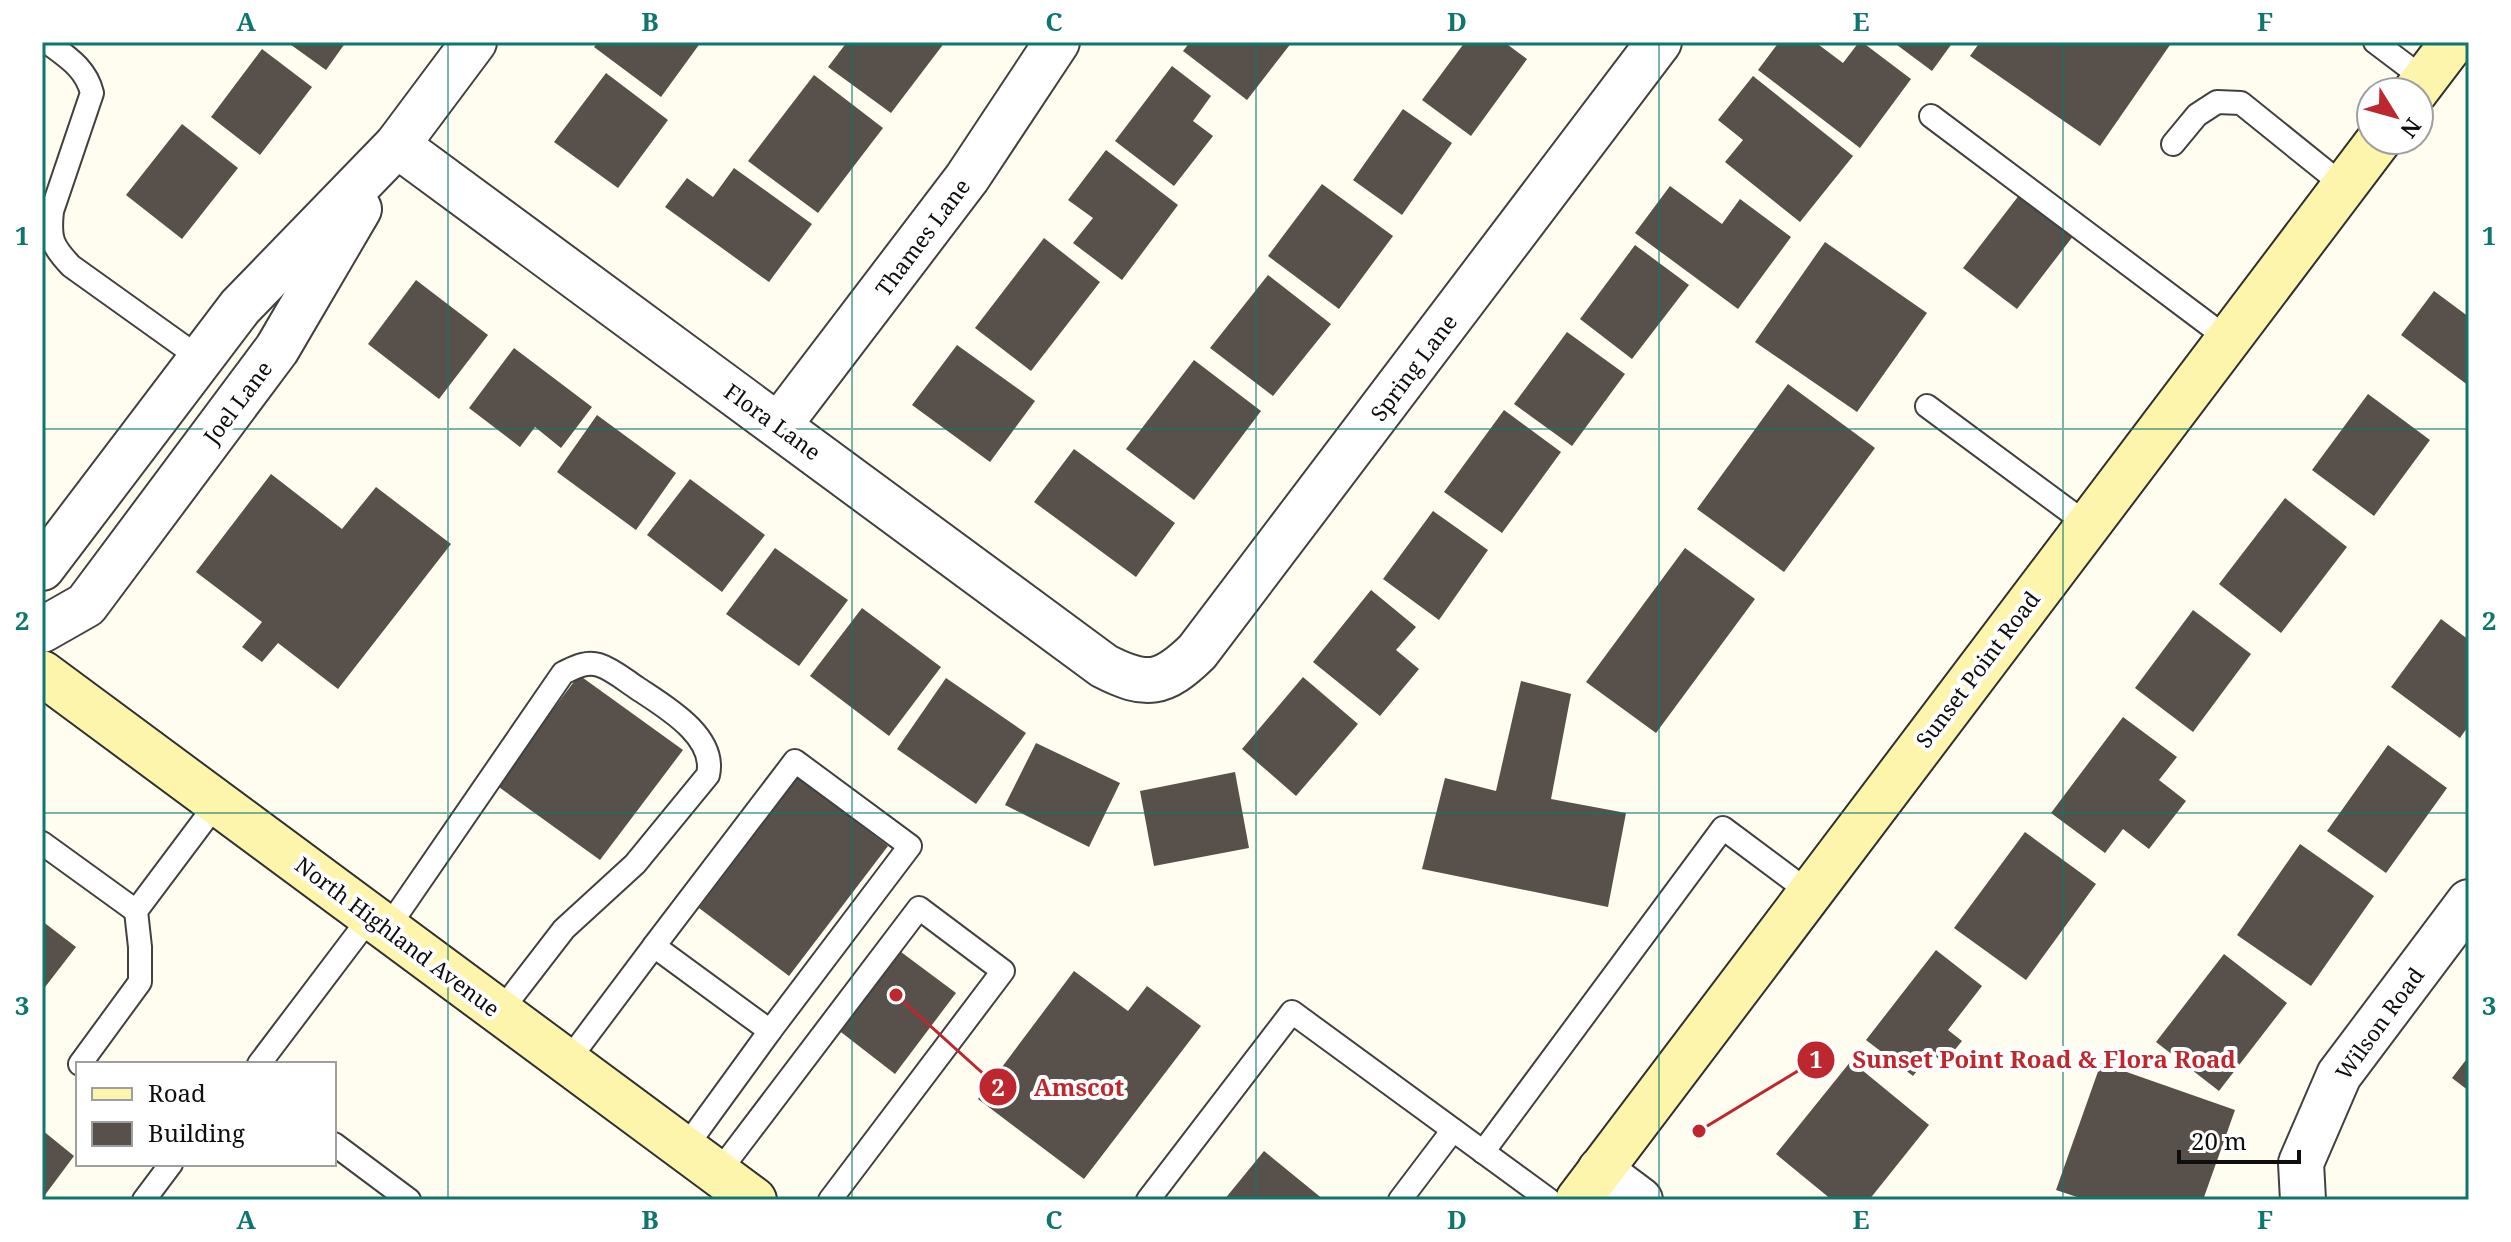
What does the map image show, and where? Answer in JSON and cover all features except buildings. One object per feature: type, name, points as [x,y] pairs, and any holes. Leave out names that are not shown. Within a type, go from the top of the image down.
[{"type":"main road","points":[[2428,76],[2453,42]]},
{"type":"main road","name":"Sunset Point Road","points":[[1589,1185],[2367,156]]},
{"type":"main road","name":"North Highland Avenue","points":[[42,673],[567,1062],[721,1181]]},
{"type":"street","name":"Joel Lane","points":[[42,630],[86,605],[277,349],[397,145],[474,42]]},
{"type":"street","name":"Thames Lane","points":[[779,425],[967,178],[1057,42]]},
{"type":"street","name":"Spring Lane","points":[[1156,680],[1177,672],[1197,652],[1659,42]]},
{"type":"street","name":"Joel Lane","points":[[42,568],[240,307],[397,145]]},
{"type":"street","name":"Flora Lane","points":[[397,145],[1104,666],[1128,679],[1156,680]]},
{"type":"street","name":"Wilson Road","points":[[2303,1200],[2301,1163],[2339,1075],[2469,902]]},
{"type":"street","points":[[1589,1185],[1640,1200]]},
{"type":"lane","points":[[47,42],[80,67],[92,93],[52,211],[50,232],[56,249],[71,266],[201,359]]},
{"type":"lane","points":[[2375,42],[2410,76]]},
{"type":"lane","points":[[2173,144],[2197,115],[2217,102],[2241,103],[2344,186]]},
{"type":"lane","points":[[1931,116],[2228,339]]},
{"type":"lane","points":[[1927,406],[2088,525]]},
{"type":"lane","points":[[261,1062],[379,922],[563,673],[581,664],[598,665],[679,715],[703,745],[711,764],[708,775],[635,864],[564,929],[500,1012]]},
{"type":"lane","points":[[567,1062],[795,761],[910,846],[770,1031],[721,1181]]},
{"type":"lane","points":[[81,1062],[140,982],[136,911],[217,803]]},
{"type":"lane","points":[[1483,1152],[1723,828],[1810,893]]},
{"type":"lane","points":[[42,843],[136,911]]},
{"type":"lane","points":[[721,1181],[919,908],[1003,971],[830,1200]]},
{"type":"lane","points":[[654,946],[770,1031]]},
{"type":"lane","points":[[1148,1200],[1292,1012],[1549,1200]]},
{"type":"lane","points":[[1400,1200],[1453,1130]]},
{"type":"lane","points":[[336,1145],[409,1200]]},
{"type":"lane","points":[[144,1200],[170,1166]]},
{"type":"place","name":"Amscot","points":[[896,995]]},
{"type":"place","name":"Sunset Point Road & Flora Road","points":[[1699,1131]]}]
